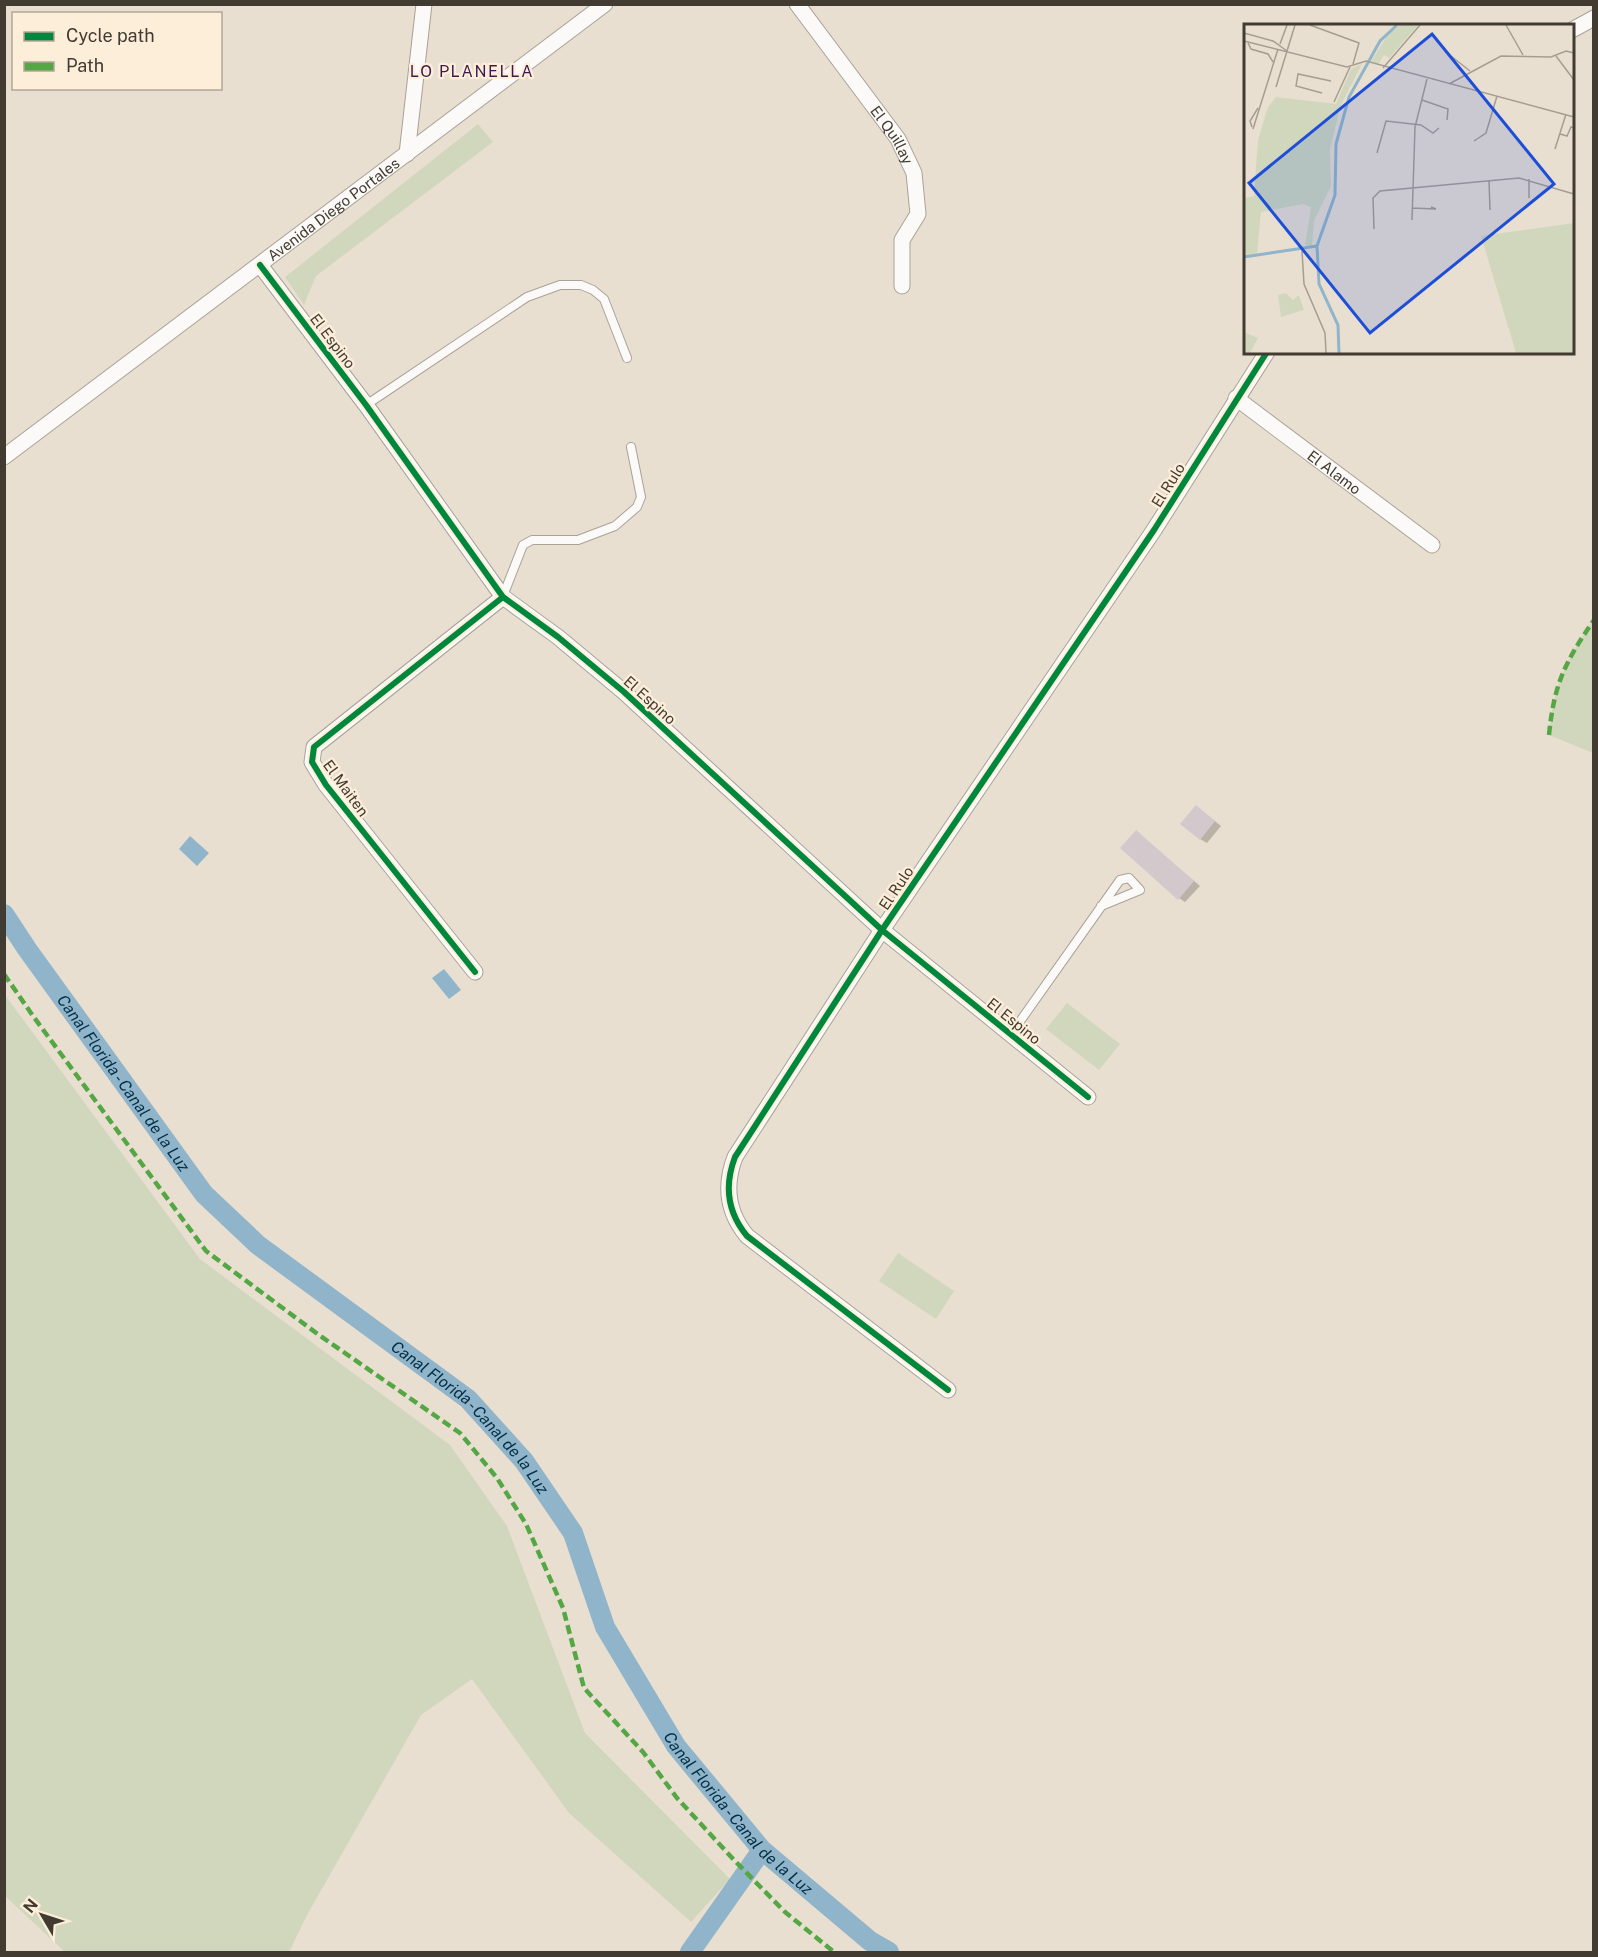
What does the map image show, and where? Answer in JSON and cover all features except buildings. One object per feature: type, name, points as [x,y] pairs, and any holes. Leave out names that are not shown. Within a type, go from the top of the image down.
[{"type":"street","points":[[407,154],[424,4]]},
{"type":"street","name":"Avenida Diego Portales","points":[[4,457],[605,4]]},
{"type":"street","name":"El Quillay","points":[[797,4],[898,139],[914,173],[918,214],[902,240],[903,286]]},
{"type":"street","points":[[1574,29],[1593,18]]},
{"type":"street","name":"El Espino","points":[[260,265],[366,405],[503,597],[558,637],[624,692],[882,930],[1088,1096]]},
{"type":"street","name":"El Rulo","points":[[948,1390],[747,1236],[734,1217],[728,1194],[729,1175],[735,1157],[882,930],[1154,530],[1266,354]]},
{"type":"street","name":"El Alamo","points":[[1236,398],[1432,544]]},
{"type":"street","name":"El Maiten","points":[[475,972],[327,785],[312,762],[314,747],[503,597]]},
{"type":"lane","points":[[366,405],[527,297],[560,285],[581,285],[593,290],[604,299],[627,358]]},
{"type":"lane","points":[[503,597],[523,545],[532,540],[578,540],[615,526],[637,507],[641,497],[631,447]]},
{"type":"lane","points":[[1011,1034],[1101,906],[1120,880],[1129,878],[1140,890],[1101,906]]},
{"type":"green space","points":[[478,124],[493,142],[316,276],[304,305],[285,277]]},
{"type":"green space","points":[[1593,620],[1594,753],[1549,735],[1554,701],[1562,674]]},
{"type":"green space","points":[[5,995],[200,1259],[450,1445],[507,1526],[585,1733],[730,1879],[691,1922],[569,1813],[472,1679],[421,1715],[307,1915],[289,1952],[65,1952],[5,1896]]},
{"type":"green space","points":[[1067,1003],[1120,1044],[1099,1070],[1046,1029]]},
{"type":"green space","points":[[898,1253],[954,1291],[936,1319],[879,1281]]},
{"type":"water","points":[[190,836],[209,853],[197,866],[179,849]]},
{"type":"water","points":[[444,969],[461,990],[449,999],[432,978]]},
{"type":"waterway","name":"Canal Florida - Canal de la Luz","points":[[4,914],[204,1194],[258,1245],[468,1399],[524,1461],[573,1533],[605,1627],[676,1746],[762,1850],[870,1941],[889,1952]]},
{"type":"waterway","points":[[690,1952],[762,1850]]},
{"type":"marked path","points":[[1549,735],[1554,701],[1562,674],[1594,620]]},
{"type":"marked path","points":[[4,974],[206,1251],[319,1335],[460,1433],[497,1478],[526,1524],[563,1608],[584,1688],[643,1752],[677,1798],[734,1860],[785,1912],[834,1952]]},
{"type":"cycle path","points":[[260,265],[366,405],[503,597],[558,637],[624,692],[882,930],[1088,1097]]},
{"type":"cycle path","points":[[948,1390],[747,1236],[735,1218],[729,1198],[729,1178],[735,1157],[882,930],[1154,530],[1266,354]]},
{"type":"cycle path","points":[[475,972],[326,785],[312,762],[314,747],[503,597]]},
{"type":"district","name":"LO PLANELLA","points":[[472,71]]}]
